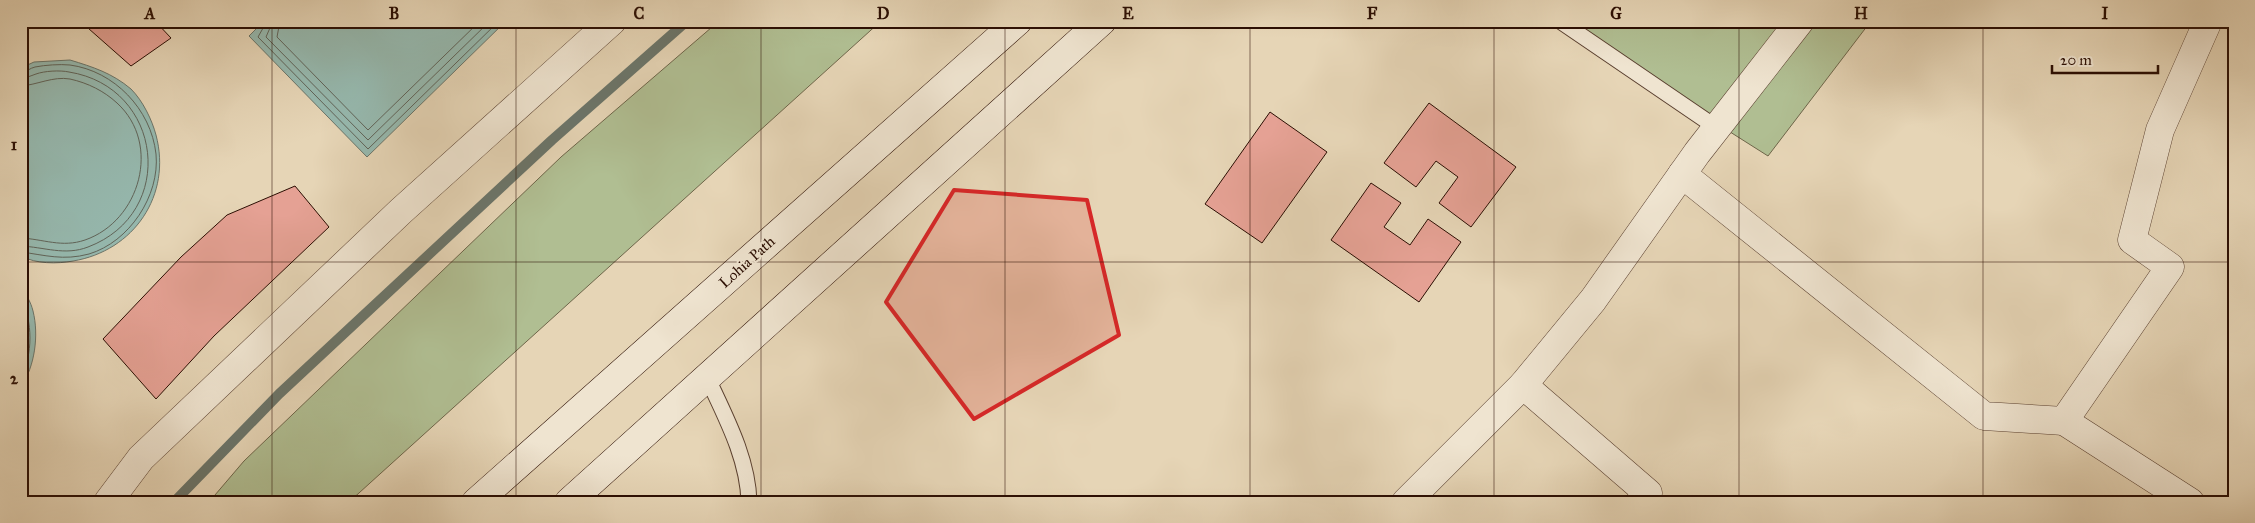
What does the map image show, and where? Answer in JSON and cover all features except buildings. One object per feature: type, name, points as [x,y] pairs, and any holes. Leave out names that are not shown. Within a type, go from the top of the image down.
[{"type":"street","points":[[108,502],[148,451],[401,211],[612,21]]},
{"type":"street","name":"Lohia Path","points":[[476,502],[1018,21]]},
{"type":"street","points":[[569,502],[1102,21]]},
{"type":"street","points":[[1406,502],[1523,385],[1593,300],[1682,174],[1800,21]]},
{"type":"street","points":[[2064,421],[2170,267],[2132,240],[2160,130],[2208,21]]},
{"type":"street","points":[[1682,174],[1984,416],[2064,421],[2190,502]]},
{"type":"street","points":[[1523,385],[1648,493],[1640,502]]},
{"type":"lane","points":[[1560,21],[1717,128]]},
{"type":"lane","points":[[707,376],[726,418],[745,468],[749,502]]},
{"type":"highlighted area","points":[[954,190],[1087,200],[1119,335],[974,419],[886,302]]},
{"type":"green space","points":[[719,21],[881,21],[349,502],[209,502],[244,461],[561,157]]},
{"type":"green space","points":[[1555,21],[1871,21],[1768,156]]},
{"type":"water","points":[[264,21],[506,21],[367,157],[249,36]]},
{"type":"water","points":[[70,60],[94,68],[117,79],[131,89],[139,99],[156,135],[160,157],[158,179],[153,199],[143,217],[130,233],[114,246],[95,255],[73,261],[60,263],[40,262],[21,256],[21,68],[34,62]]},
{"type":"water","points":[[21,285],[32,308],[36,340],[30,370],[21,387]]},
{"type":"waterway","points":[[174,502],[279,394],[552,140],[687,21]]}]
